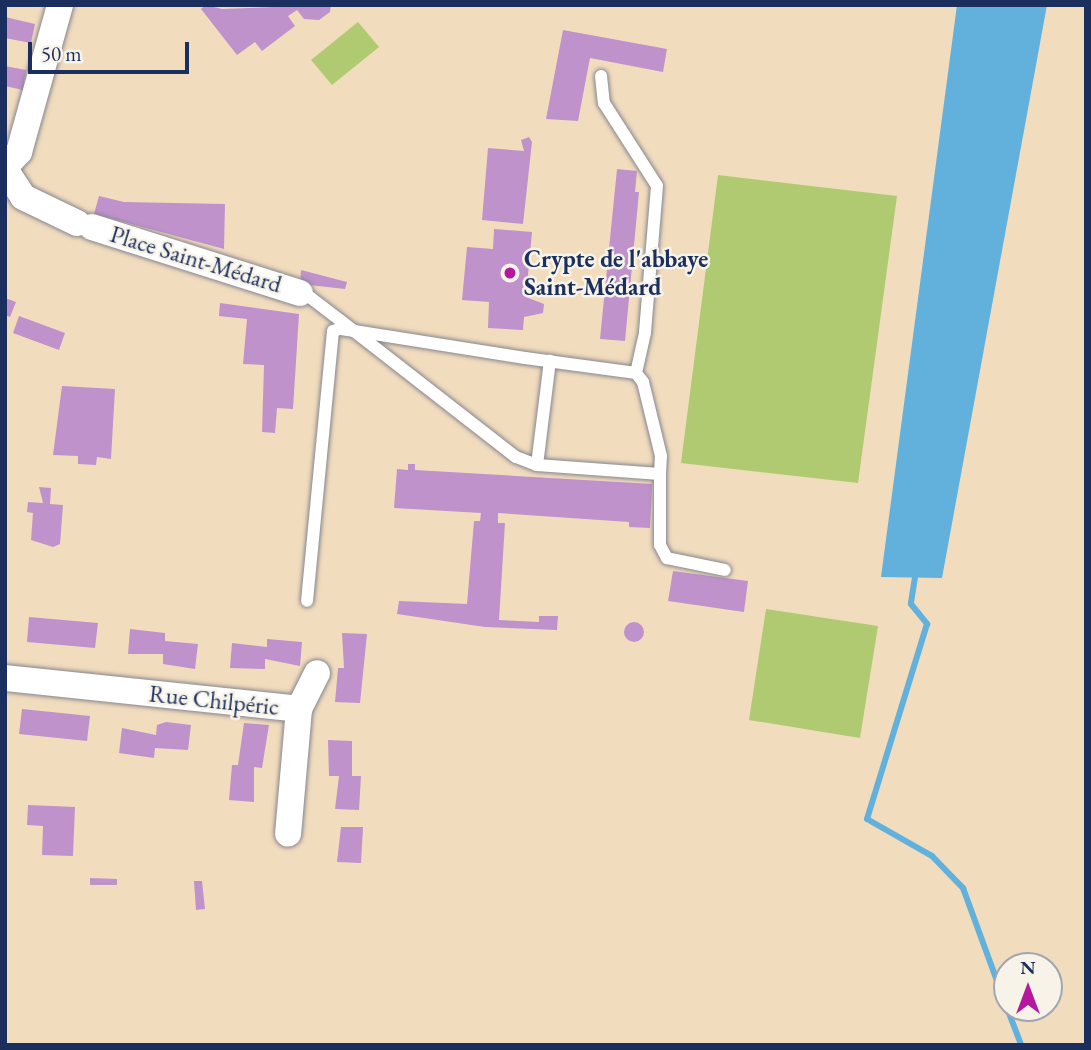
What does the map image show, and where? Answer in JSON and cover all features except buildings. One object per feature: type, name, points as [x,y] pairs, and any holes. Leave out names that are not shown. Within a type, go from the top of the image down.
[{"type":"street","points":[[5,168],[19,152],[60,5]]},
{"type":"street","name":"Place Saint-Médard","points":[[5,168],[23,197],[84,225],[299,293]]},
{"type":"street","points":[[299,709],[317,673]]},
{"type":"street","name":"Rue Chilpéric","points":[[5,678],[299,709],[288,834]]},
{"type":"lane","points":[[601,76],[604,103],[657,186],[645,332],[636,373],[646,394],[660,474],[660,545],[667,558],[725,570]]},
{"type":"lane","points":[[299,293],[355,331],[516,457],[537,465],[660,474]]},
{"type":"lane","points":[[307,601],[329,338],[339,329],[636,373]]},
{"type":"lane","points":[[537,465],[550,361]]},
{"type":"green space","points":[[358,22],[379,47],[332,85],[311,60]]},
{"type":"green space","points":[[718,175],[897,196],[858,483],[681,463]]},
{"type":"green space","points":[[766,609],[878,626],[860,738],[749,720]]},
{"type":"water","points":[[957,5],[1047,5],[942,578],[881,577]]},
{"type":"waterway","points":[[916,571],[911,604],[927,624],[867,819],[932,856],[963,888],[993,970]]},
{"type":"waterway","points":[[1012,1022],[1021,1045]]},
{"type":"place","name":"Crypte de l'abbaye Saint-Médard","points":[[510,273]]}]
